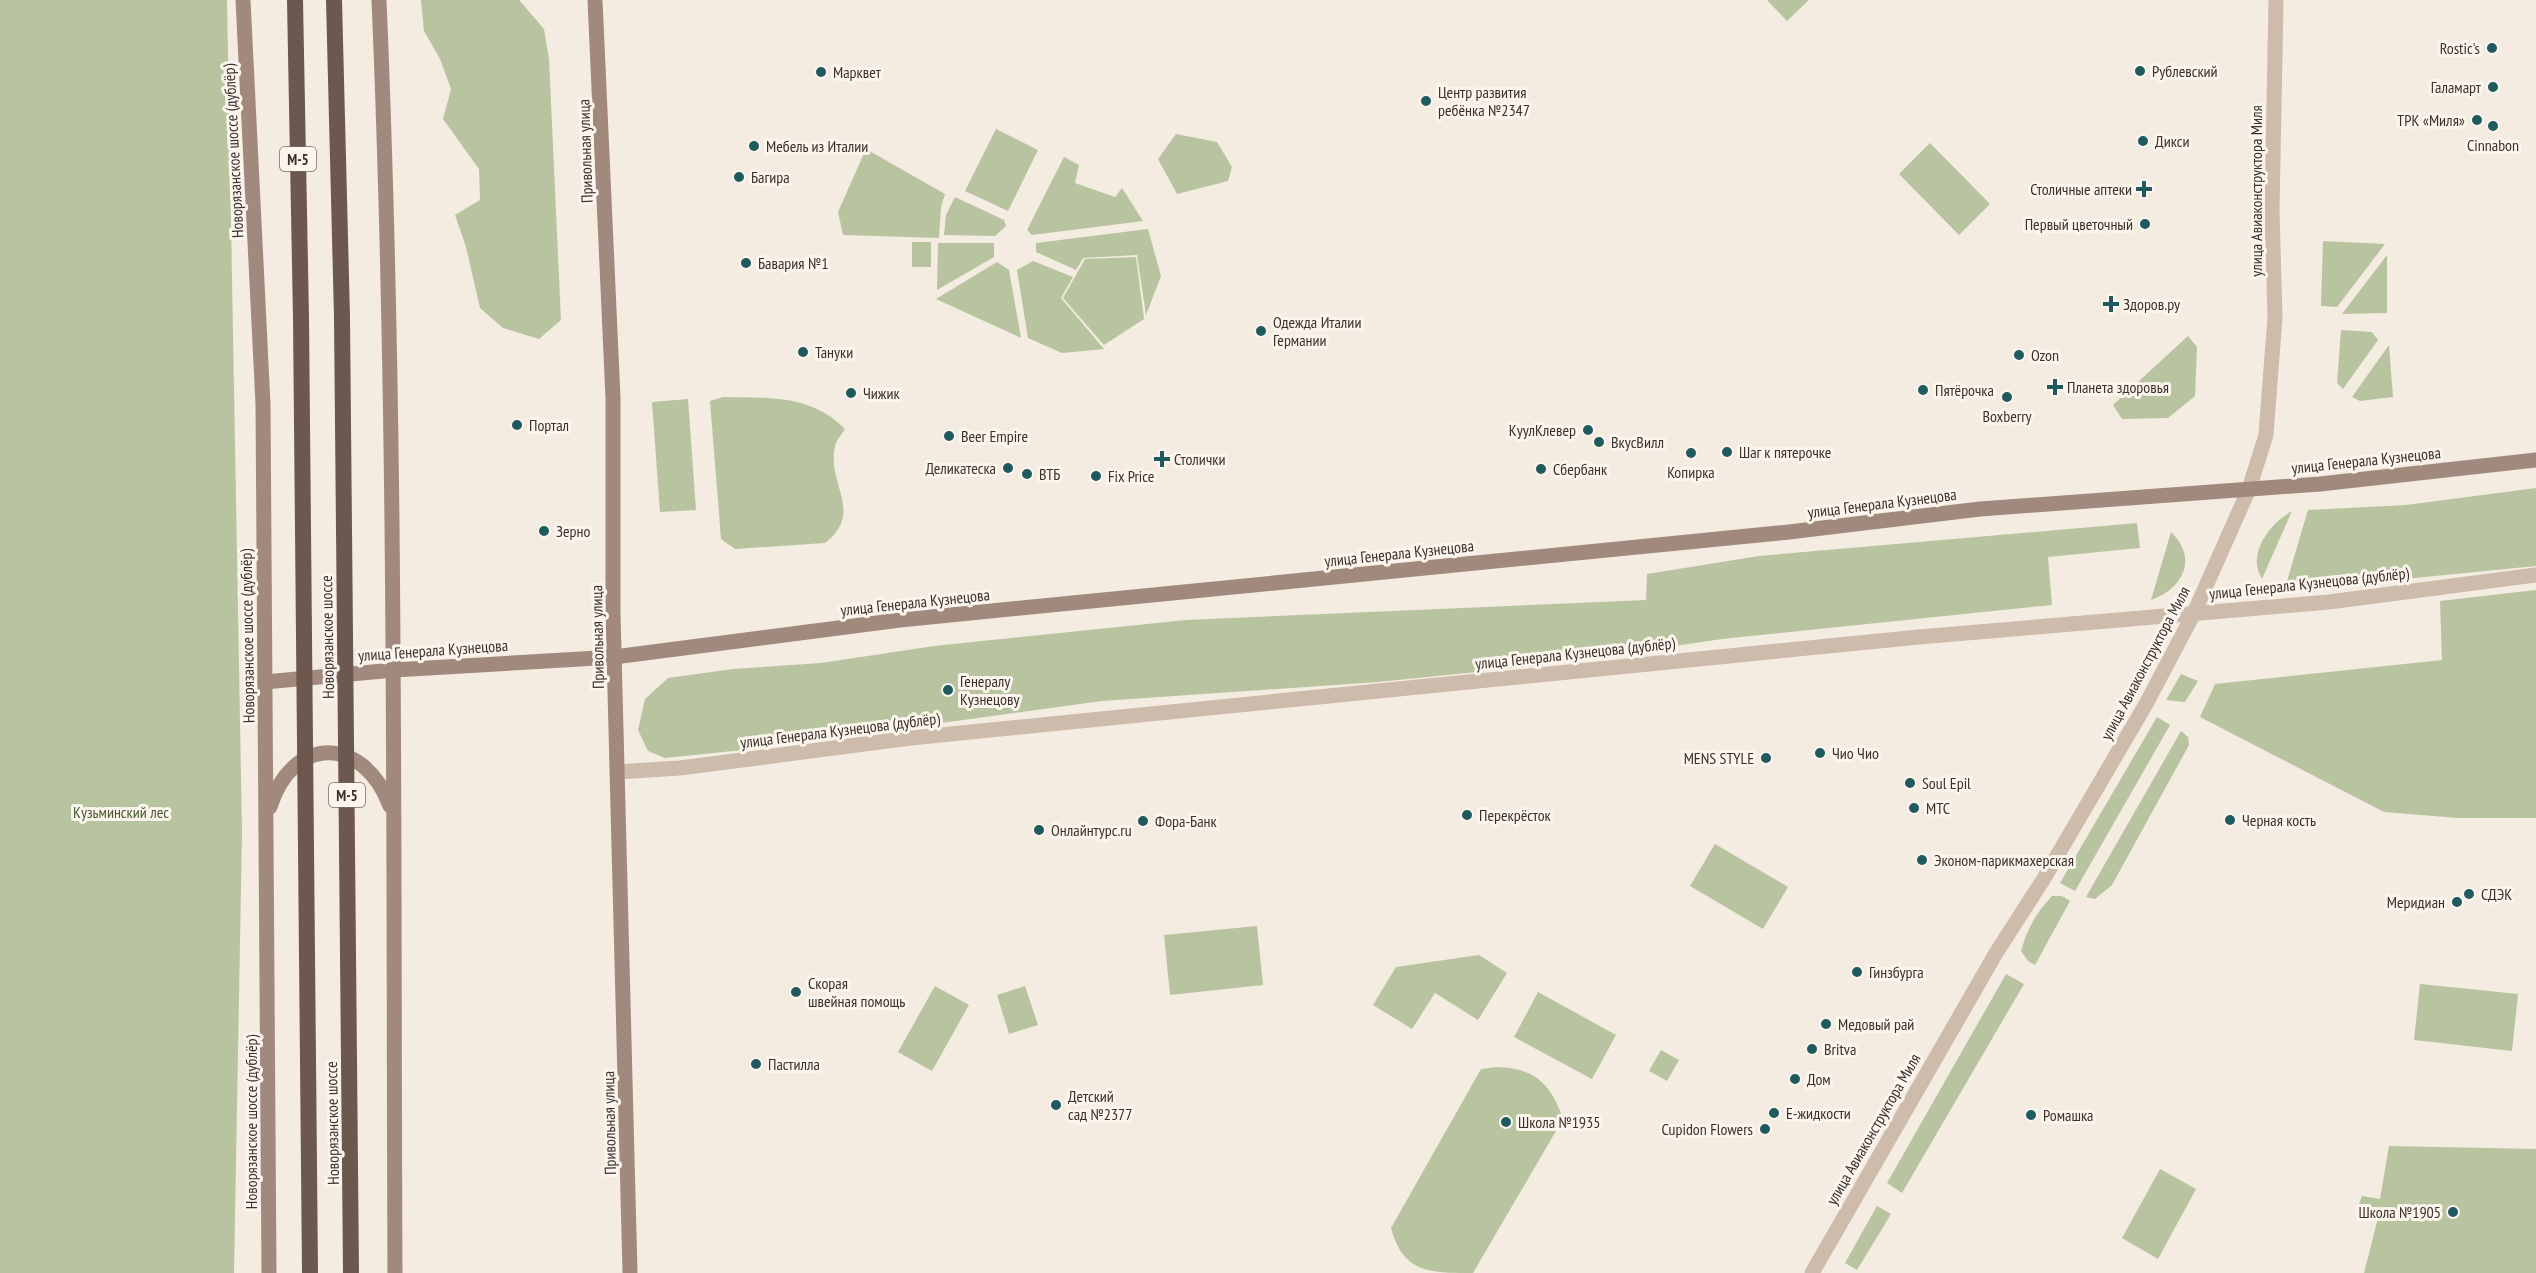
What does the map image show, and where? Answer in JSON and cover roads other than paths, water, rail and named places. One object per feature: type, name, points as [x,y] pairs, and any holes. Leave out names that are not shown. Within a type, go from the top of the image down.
[{"type":"highway","name":"Новорязанское шоссе","points":[[295,0],[301,318],[310,1273]]},
{"type":"highway","name":"Новорязанское шоссе","points":[[334,0],[342,317],[351,1273]]},
{"type":"main road","name":"Новорязанское шоссе (дублёр)","points":[[243,0],[263,404],[269,1273]]},
{"type":"main road","points":[[379,0],[388,226],[394,670],[395,1273]]},
{"type":"main road","name":"Привольная улица","points":[[595,0],[613,398],[614,657],[630,1273]]},
{"type":"main road","name":"улица Генерала Кузнецова","points":[[265,682],[394,670],[614,657],[900,620],[1789,532],[1980,509],[2249,489],[2536,460]]},
{"type":"main road","points":[[266,820],[275,791],[288,770],[304,759],[324,753],[347,755],[368,768],[383,787],[393,814]]},
{"type":"street","name":"улица Авиаконструктора Миля","points":[[1812,1273],[1996,953],[2043,880],[2146,704],[2194,613],[2249,489],[2266,435],[2275,317],[2272,210],[2276,0]]},
{"type":"street","name":"улица Генерала Кузнецова (дублёр)","points":[[617,772],[680,768],[911,738],[1919,637],[2329,602],[2536,575]]},
{"type":"place","name":"Rostic's","points":[[2492,48]]},
{"type":"place","name":"Рублевский","points":[[2140,71]]},
{"type":"place","name":"Марквет","points":[[821,72]]},
{"type":"place","name":"Галамарт","points":[[2493,87]]},
{"type":"place","name":"Центр развития ребёнка №2347","points":[[1426,101]]},
{"type":"place","name":"ТРК «Миля»","points":[[2477,120]]},
{"type":"place","name":"Cinnabon","points":[[2493,126]]},
{"type":"place","name":"Дикси","points":[[2143,141]]},
{"type":"place","name":"Мебель из Италии","points":[[754,146]]},
{"type":"place","name":"Багира","points":[[739,177]]},
{"type":"place","name":"Столичные аптеки","points":[[2144,189]]},
{"type":"place","name":"Первый цветочный","points":[[2145,224]]},
{"type":"place","name":"Бавария №1","points":[[746,263]]},
{"type":"place","name":"Здоров.ру","points":[[2111,304]]},
{"type":"place","name":"Одежда Италии Германии","points":[[1261,331]]},
{"type":"place","name":"Тануки","points":[[803,352]]},
{"type":"place","name":"Ozon","points":[[2019,355]]},
{"type":"place","name":"Планета здоровья","points":[[2055,387]]},
{"type":"place","name":"Пятёрочка","points":[[1923,390]]},
{"type":"place","name":"Чижик","points":[[851,393]]},
{"type":"place","name":"Boxberry","points":[[2007,397]]},
{"type":"place","name":"Портал","points":[[517,425]]},
{"type":"place","name":"КуулКлевер","points":[[1588,430]]},
{"type":"place","name":"Beer Empire","points":[[949,436]]},
{"type":"place","name":"ВкусВилл","points":[[1599,442]]},
{"type":"place","name":"Шаг к пятерочке","points":[[1727,452]]},
{"type":"place","name":"Копирка","points":[[1691,453]]},
{"type":"place","name":"Столички","points":[[1162,459]]},
{"type":"place","name":"Деликатеска","points":[[1008,468]]},
{"type":"place","name":"Сбербанк","points":[[1541,469]]},
{"type":"place","name":"ВТБ","points":[[1027,474]]},
{"type":"place","name":"Fix Price","points":[[1096,476]]},
{"type":"place","name":"Зерно","points":[[544,531]]},
{"type":"place","name":"Генералу Кузнецову","points":[[948,690]]},
{"type":"place","name":"Чио Чио","points":[[1820,753]]},
{"type":"place","name":"MENS STYLE","points":[[1766,758]]},
{"type":"place","name":"Soul Epil","points":[[1910,783]]},
{"type":"place","name":"МТС","points":[[1914,808]]},
{"type":"place","name":"Перекрёсток","points":[[1467,815]]},
{"type":"place","name":"Черная кость","points":[[2230,820]]},
{"type":"place","name":"Фора-Банк","points":[[1143,821]]},
{"type":"place","name":"Онлайнтурс.ru","points":[[1039,830]]},
{"type":"place","name":"Эконом-парикмахерская","points":[[1922,860]]},
{"type":"place","name":"СДЭК","points":[[2469,894]]},
{"type":"place","name":"Меридиан","points":[[2457,902]]},
{"type":"place","name":"Гинзбурга","points":[[1857,972]]},
{"type":"place","name":"Скорая швейная помощь","points":[[796,992]]},
{"type":"place","name":"Медовый рай","points":[[1826,1024]]},
{"type":"place","name":"Britva","points":[[1812,1049]]},
{"type":"place","name":"Пастилла","points":[[756,1064]]},
{"type":"place","name":"Дом","points":[[1795,1079]]},
{"type":"place","name":"Детский сад №2377","points":[[1056,1105]]},
{"type":"place","name":"Е-жидкости","points":[[1774,1113]]},
{"type":"place","name":"Ромашка","points":[[2031,1115]]},
{"type":"place","name":"Школа №1935","points":[[1506,1122]]},
{"type":"place","name":"Cupidon Flowers","points":[[1765,1129]]},
{"type":"place","name":"Школа №1905","points":[[2453,1212]]},
{"type":"park label","name":"Кузьминский лес","points":[[121,812]]}]
